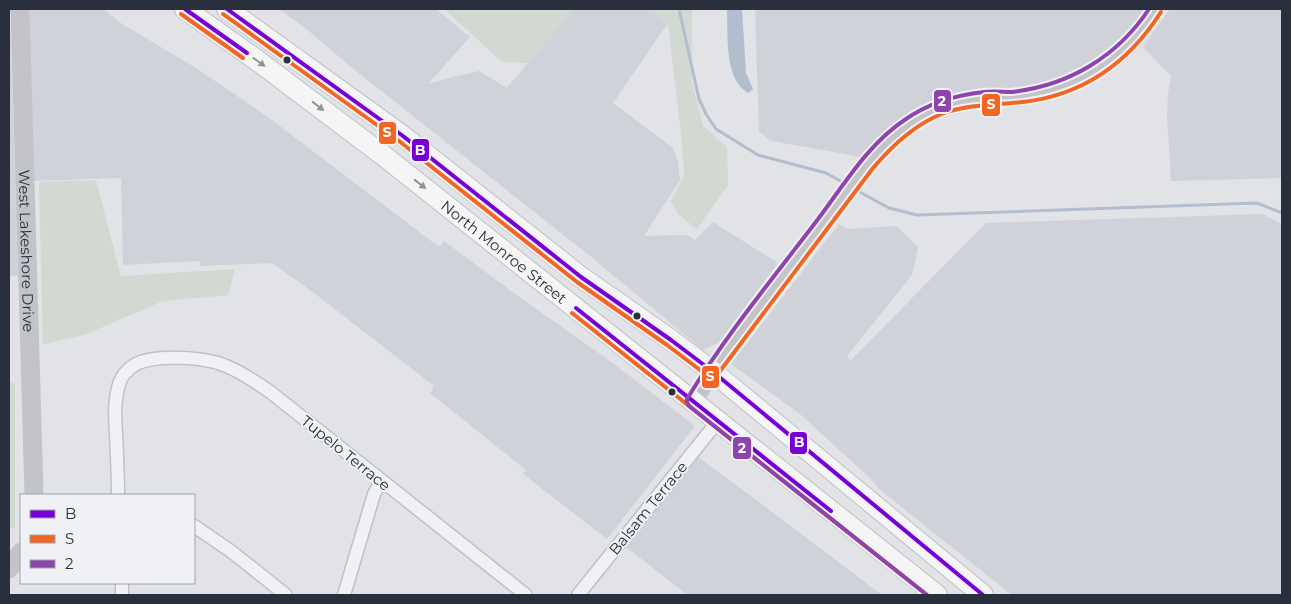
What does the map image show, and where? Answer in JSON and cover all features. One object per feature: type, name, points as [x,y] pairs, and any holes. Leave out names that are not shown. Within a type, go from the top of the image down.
[{"type":"main road","name":"North Monroe Street","points":[[227,9],[403,136],[581,277],[712,371],[983,595]]},
{"type":"main road","name":"North Monroe Street","points":[[191,10],[377,150],[937,595]]},
{"type":"main road","points":[[377,150],[385,123]]},
{"type":"main road","points":[[377,150],[403,136]]},
{"type":"main road","points":[[513,258],[534,240]]},
{"type":"main road","points":[[538,278],[557,257]]},
{"type":"main road","points":[[833,512],[852,486]]},
{"type":"street","name":"West Lakeshore Drive","points":[[20,9],[34,494]]},
{"type":"street","points":[[693,401],[712,371],[835,206],[893,136],[908,124],[943,107],[989,98],[1010,98],[1040,93],[1080,79],[1100,68],[1126,46],[1156,9]]},
{"type":"street","name":"Tupelo Terrace","points":[[118,494],[115,402],[118,386],[122,378],[136,364],[155,358],[184,358],[214,362],[225,365],[246,376],[269,391],[526,595]]},
{"type":"street","name":"Balsam Terrace","points":[[578,595],[718,421]]},
{"type":"street","points":[[344,595],[374,494],[381,481]]},
{"type":"street","points":[[195,527],[232,552],[286,595]]},
{"type":"street","points":[[9,569],[20,553]]},
{"type":"shaded area","points":[[10,9],[18,276],[9,276]]},
{"type":"shaded area","points":[[30,9],[104,9],[119,22],[196,68],[268,117],[439,247],[444,241],[610,361],[695,426],[607,539],[523,474],[526,470],[430,393],[434,386],[314,293],[272,263],[200,266],[200,261],[123,265],[121,178],[31,181]]},
{"type":"shaded area","points":[[279,9],[436,9],[470,37],[428,84],[479,71],[507,88],[573,9],[647,9],[668,23],[613,103],[673,148],[678,162],[680,180],[644,236],[687,235],[695,240],[713,222],[778,263],[718,343],[703,350],[590,256]]},
{"type":"shaded area","points":[[444,9],[573,9],[528,63],[502,62]]},
{"type":"shaded area","points":[[647,9],[692,9],[692,81],[703,126],[727,147],[728,185],[697,229],[678,214],[671,201],[684,175],[668,24]]},
{"type":"shaded area","points":[[755,9],[1147,9],[1114,47],[1089,64],[1065,76],[1037,86],[964,91],[941,99],[904,116],[861,157],[772,141],[759,132]]},
{"type":"shaded area","points":[[1170,9],[1282,9],[1282,178],[1171,181],[1167,117],[1171,76],[1143,47]]},
{"type":"shaded area","points":[[96,180],[121,276],[235,269],[228,295],[163,301],[84,335],[43,344],[39,182]]},
{"type":"shaded area","points":[[1263,214],[1282,224],[1282,595],[1012,595],[879,489],[871,479],[800,414],[731,364],[839,224],[847,229],[896,226],[918,247],[912,275],[847,356],[851,360],[986,223]]},
{"type":"shaded area","points":[[9,382],[15,384],[15,528],[9,528]]},
{"type":"shaded area","points":[[698,457],[882,595],[689,595],[685,593],[626,547]]},
{"type":"water","points":[[727,9],[742,9],[746,73],[753,89],[748,93],[739,85],[731,68],[728,48]]},
{"type":"waterway","points":[[679,9],[699,99],[716,129],[758,155],[826,173],[844,183]]},
{"type":"waterway","points":[[856,190],[889,208],[917,215],[1257,203],[1282,213]]},
{"type":"transit line","name":"B","points":[[185,9],[247,53]]},
{"type":"transit line","name":"B","points":[[227,9],[403,136],[581,277],[712,371],[983,595]]},
{"type":"transit line","name":"2","points":[[927,595],[689,406],[687,399],[731,333],[855,169],[866,155],[892,130],[915,113],[944,101],[974,93],[1011,92],[1032,89],[1071,76],[1106,55],[1122,41],[1149,9]]},
{"type":"transit line","name":"S","points":[[223,14],[399,141],[577,282],[712,377],[717,375],[873,168],[905,136],[923,123],[954,110],[1045,98],[1085,84],[1119,61],[1148,30],[1161,12]]},
{"type":"transit line","name":"S","points":[[181,14],[243,58]]},
{"type":"transit line","name":"B","points":[[576,308],[831,511]]},
{"type":"transit line","name":"S","points":[[572,313],[927,595]]}]
